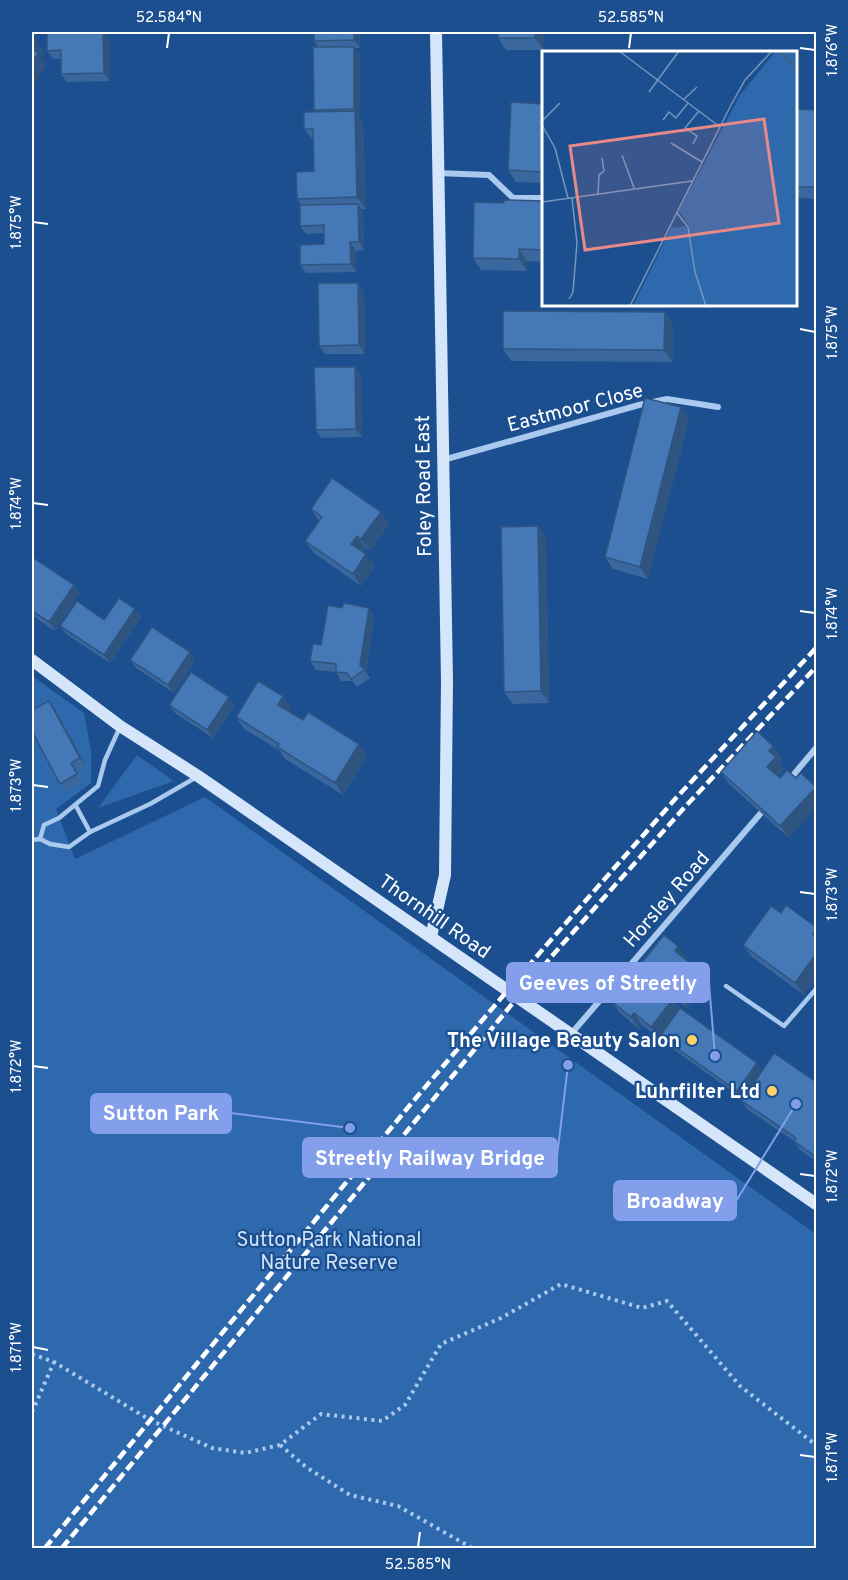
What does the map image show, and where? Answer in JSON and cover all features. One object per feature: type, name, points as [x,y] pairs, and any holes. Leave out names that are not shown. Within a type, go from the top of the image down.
[{"type":"main road","name":"Foley Road East","points":[[431,937],[445,875],[447,681],[436,32]]},
{"type":"main road","name":"Thornhill Road","points":[[32,660],[120,726],[198,776],[816,1204]]},
{"type":"street","points":[[437,173],[489,175],[513,198],[542,198]]},
{"type":"street","name":"Eastmoor Close","points":[[442,460],[668,399],[718,407]]},
{"type":"street","points":[[784,786],[816,748]]},
{"type":"street","name":"Horsley Road","points":[[571,1034],[761,813]]},
{"type":"lane","points":[[40,839],[44,825],[76,806],[98,786],[105,760],[120,726]]},
{"type":"lane","points":[[32,840],[40,839],[50,844],[69,847],[90,832],[150,804],[198,776]]},
{"type":"lane","points":[[76,806],[90,832]]},
{"type":"lane","points":[[726,986],[784,1026],[816,989]]},
{"type":"path","points":[[32,1353],[54,1362],[150,1420],[212,1448],[245,1454],[280,1445],[321,1414],[382,1421],[405,1405],[441,1344],[501,1318],[561,1284],[642,1308],[667,1301],[740,1386],[816,1445]]},
{"type":"path","points":[[32,1412],[54,1362]]},
{"type":"path","points":[[280,1445],[306,1467],[350,1494],[398,1506],[472,1548]]},
{"type":"green space","name":"Sutton Park National Nature Reserve","points":[[32,676],[84,713],[91,750],[91,783],[56,809],[75,859],[205,797],[816,1234],[816,1548],[32,1548]]},
{"type":"green space","points":[[137,755],[174,781],[98,808]]},
{"type":"building","points":[[47,32],[103,32],[104,73],[61,74],[61,50],[47,51]]},
{"type":"building","points":[[314,32],[354,32],[354,40],[314,41]]},
{"type":"building","points":[[498,32],[535,32],[535,38],[498,38]]},
{"type":"building","points":[[313,47],[354,47],[354,109],[314,110]]},
{"type":"building","points":[[32,49],[38,53],[32,63]]},
{"type":"building","points":[[511,102],[542,104],[542,172],[508,170]]},
{"type":"building","points":[[797,109],[816,110],[816,187],[797,187]]},
{"type":"building","points":[[355,111],[357,197],[297,199],[296,172],[314,171],[313,129],[304,129],[304,112]]},
{"type":"building","points":[[504,200],[542,201],[542,250],[519,249],[519,259],[473,258],[474,202],[504,203]]},
{"type":"building","points":[[358,204],[359,242],[350,242],[351,264],[300,265],[300,245],[324,244],[324,225],[300,226],[300,205]]},
{"type":"building","points":[[318,283],[358,283],[359,345],[319,346]]},
{"type":"building","points":[[503,311],[665,312],[664,350],[503,349]]},
{"type":"building","points":[[314,367],[355,367],[356,429],[316,430]]},
{"type":"building","points":[[645,398],[681,407],[640,567],[605,557]]},
{"type":"building","points":[[332,478],[381,512],[361,539],[357,536],[351,544],[366,554],[353,574],[305,541],[322,517],[311,509]]},
{"type":"building","points":[[538,526],[541,691],[504,692],[501,527]]},
{"type":"building","points":[[32,557],[74,585],[49,622],[32,611]]},
{"type":"building","points":[[119,598],[135,609],[104,655],[60,626],[77,601],[104,620]]},
{"type":"building","points":[[344,603],[369,608],[360,665],[364,670],[351,679],[347,673],[336,672],[336,664],[310,661],[313,644],[321,645],[328,605],[342,608]]},
{"type":"building","points":[[152,627],[190,652],[168,685],[130,660]]},
{"type":"building","points":[[191,672],[229,697],[207,730],[169,705]]},
{"type":"building","points":[[258,681],[283,696],[278,705],[303,720],[308,712],[359,744],[335,783],[277,747],[279,744],[236,717]]},
{"type":"building","points":[[49,701],[80,758],[71,763],[77,774],[60,784],[32,731],[32,710]]},
{"type":"building","points":[[757,731],[773,746],[769,751],[776,757],[767,767],[780,778],[787,770],[796,778],[801,773],[816,787],[780,826],[721,772]]},
{"type":"building","points":[[786,905],[816,927],[813,934],[816,937],[816,954],[795,983],[743,945],[771,906],[781,913]]},
{"type":"building","points":[[664,935],[678,946],[675,951],[699,970],[678,996],[662,983],[659,988],[673,999],[651,1027],[634,1013],[631,1017],[611,1001]]},
{"type":"building","points":[[680,1008],[757,1063],[737,1091],[660,1036]]},
{"type":"building","points":[[774,1053],[816,1082],[816,1157],[794,1141],[796,1138],[742,1101]]},
{"type":"railway","points":[[45,1548],[410,1105],[543,949],[677,797],[816,648]]},
{"type":"railway","points":[[62,1548],[551,957],[684,808],[816,667]]},
{"type":"place","name":"The Village Beauty Salon","points":[[692,1040]]},
{"type":"place","name":"Geeves of Streetly","points":[[715,1056]]},
{"type":"place","name":"Streetly Railway Bridge","points":[[568,1065]]},
{"type":"place","name":"Luhrfilter Ltd","points":[[772,1091]]},
{"type":"place","name":"Broadway","points":[[796,1104]]},
{"type":"place","name":"Sutton Park","points":[[350,1128]]}]
